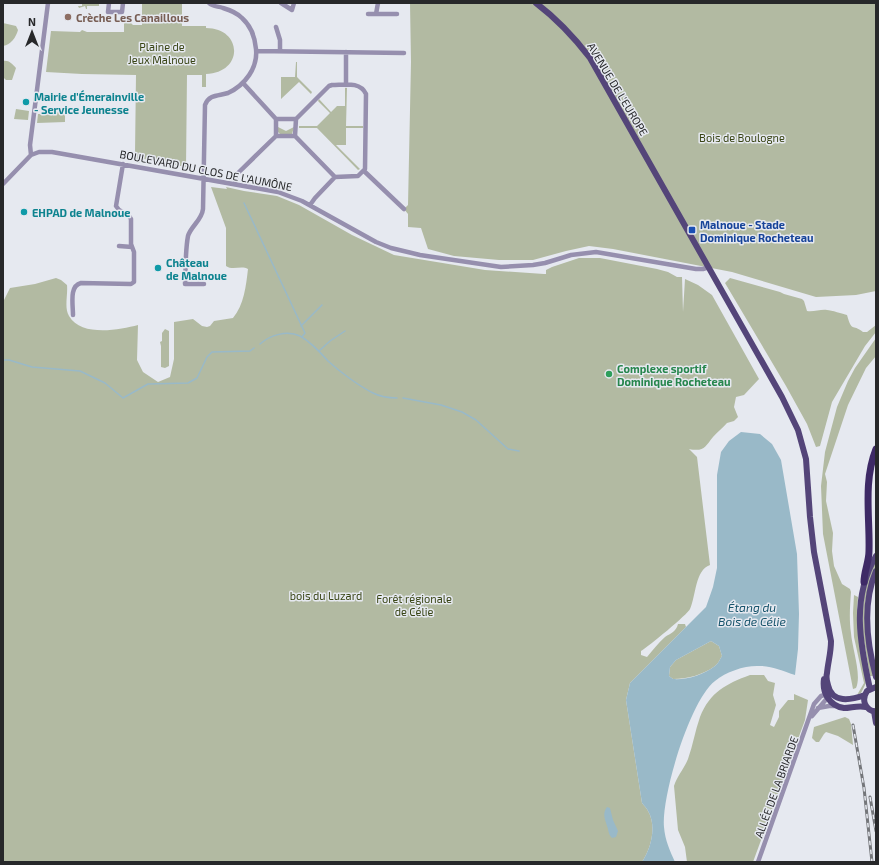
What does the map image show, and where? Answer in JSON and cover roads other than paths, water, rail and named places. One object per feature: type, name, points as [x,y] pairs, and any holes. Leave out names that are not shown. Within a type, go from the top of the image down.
[{"type":"highway","points":[[864,582],[864,574],[869,555],[868,493],[870,470],[876,449]]},
{"type":"main road","name":"AVENUE DE L'EUROPE","points":[[536,3],[565,28],[590,58],[709,267]]},
{"type":"main road","points":[[709,267],[758,357],[782,397],[798,430],[806,459],[814,552],[831,641],[831,656],[823,686],[828,695],[839,706],[843,708],[858,706],[866,707],[875,712],[876,723]]},
{"type":"main road","points":[[828,695],[846,700],[865,695],[873,688],[860,627],[860,602],[864,582],[876,556]]},
{"type":"main road","points":[[876,571],[870,590],[867,617],[876,677]]},
{"type":"main road","points":[[865,695],[864,699],[866,707]]},
{"type":"street","points":[[3,184],[31,155],[30,145],[48,3]]},
{"type":"street","points":[[109,3],[108,12],[122,12],[122,3]]},
{"type":"street","points":[[204,284],[184,284],[185,252],[189,235],[203,212],[206,102],[211,96],[228,93],[243,83],[253,69],[256,60],[255,40],[252,32],[242,18],[232,11],[209,3]]},
{"type":"street","points":[[281,3],[292,10],[294,3]]},
{"type":"street","points":[[376,14],[378,3]]},
{"type":"street","points":[[368,14],[397,14]]},
{"type":"street","points":[[276,27],[280,40],[280,51]]},
{"type":"street","points":[[256,51],[404,53]]},
{"type":"street","points":[[346,52],[346,85]]},
{"type":"street","points":[[243,83],[276,119],[276,136]]},
{"type":"street","points":[[295,136],[296,119],[328,86],[360,86],[366,94],[364,171],[358,176],[335,177],[310,205]]},
{"type":"street","points":[[276,119],[296,119]]},
{"type":"street","points":[[235,184],[237,174],[276,136],[295,136],[335,177]]},
{"type":"street","name":"BOULEVARD DU CLOS DE L'AUMÔNE","points":[[31,155],[39,152],[52,152],[278,192],[310,205],[365,236],[391,248],[420,255],[501,267],[533,265],[571,255],[596,252],[696,269],[709,267]]},
{"type":"street","points":[[73,315],[73,288],[76,284],[131,284],[134,282],[134,252],[131,244],[130,217],[119,210],[116,206],[123,164]]},
{"type":"street","points":[[364,171],[404,209]]},
{"type":"street","points":[[119,246],[132,246]]},
{"type":"street","name":"ALLÉE DE LA BRIARDE","points":[[810,718],[828,695]]},
{"type":"street","name":"ALLÉE DE LA BRIARDE","points":[[758,862],[810,715],[816,701],[828,695]]},
{"type":"street","points":[[818,708],[839,706]]},
{"type":"water","name":"Étang du Bois de Célie","points":[[741,432],[760,434],[772,444],[781,460],[797,554],[799,614],[798,649],[795,675],[767,666],[740,668],[719,678],[706,691],[687,728],[672,773],[667,794],[664,813],[664,827],[667,841],[675,862],[642,862],[648,851],[652,837],[652,823],[648,810],[642,803],[626,700],[630,683],[706,607],[713,587],[717,568],[717,475],[721,452],[729,441]],"holes":[[[711,641],[719,646],[722,656],[715,666],[689,678],[673,679],[669,676],[670,667],[676,660]]]},
{"type":"water","points":[[607,807],[610,808],[618,831],[616,837],[612,838],[609,834],[604,816]]},
{"type":"waterway","points":[[244,203],[305,333],[302,337]]},
{"type":"waterway","points":[[301,326],[322,305]]},
{"type":"waterway","points":[[319,351],[330,341],[345,331]]},
{"type":"waterway","points":[[260,344],[279,334],[295,334],[312,344],[338,370],[362,387],[379,395],[397,398]]},
{"type":"waterway","points":[[3,360],[9,360],[32,367],[80,371],[105,383],[123,398],[148,384],[188,383],[197,378],[207,357],[212,352],[250,351],[254,348]]},
{"type":"waterway","points":[[403,398],[441,405],[462,412],[476,420],[508,449],[519,451]]},
{"type":"railway","points":[[853,725],[864,788],[872,862]]},
{"type":"railway","points":[[870,797],[876,831]]},
{"type":"place","name":"Crèche Les Canaillous","points":[[68,17]]},
{"type":"place","name":"Mairie d'Émerainville - Service Jeunesse","points":[[26,102]]},
{"type":"place","name":"EHPAD de Malnoue","points":[[24,212]]},
{"type":"place","name":"Malnoue - Stade Dominique Rocheteau","points":[[692,230]]},
{"type":"place","name":"Château de Malnoue","points":[[158,268]]},
{"type":"place","name":"Complexe sportif Dominique Rocheteau","points":[[609,374]]},
{"type":"park label","name":"Plaine de Jeux Malnoue","points":[[162,52]]},
{"type":"park label","name":"Bois de Boulogne","points":[[742,137]]},
{"type":"park label","name":"bois du Luzard","points":[[326,595]]},
{"type":"park label","name":"Forêt régionale de Célie","points":[[414,604]]}]
